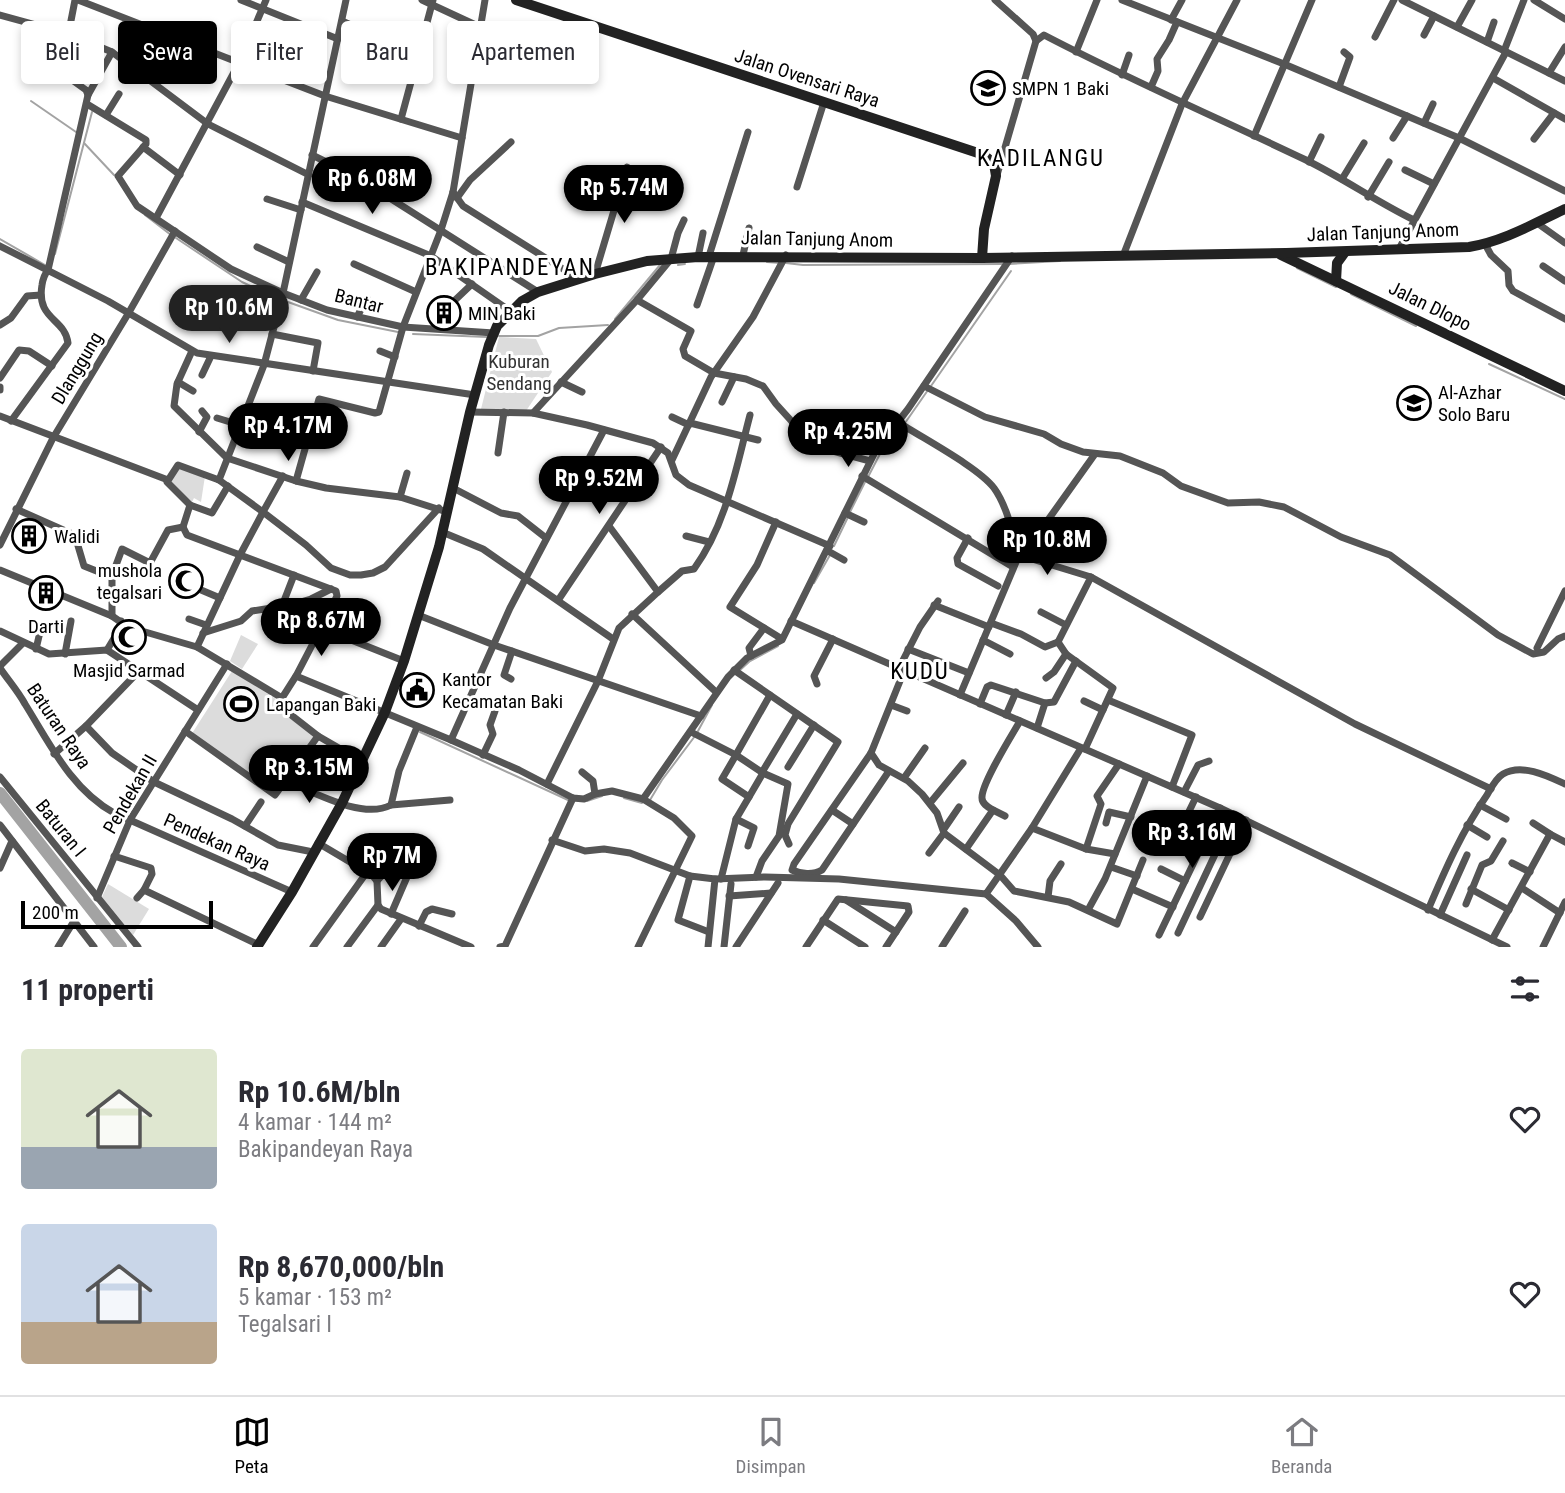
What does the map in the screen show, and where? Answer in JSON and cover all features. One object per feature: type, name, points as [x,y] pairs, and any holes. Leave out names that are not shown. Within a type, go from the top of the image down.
[{"type":"main road","name":"Jalan Ovensari Raya","points":[[516,0],[984,155],[994,164],[996,176]]},
{"type":"main road","points":[[982,258],[984,229],[996,176]]},
{"type":"main road","name":"Jalan Tanjung Anom","points":[[258,946],[342,803],[385,712],[404,662],[442,532],[443,510],[453,488],[470,412],[494,333],[510,311],[522,301],[538,292],[594,274],[637,263],[671,259],[743,255],[783,260],[982,258],[1009,262],[1123,256],[1398,249],[1485,244],[1565,209]]},
{"type":"main road","points":[[1336,281],[1338,263],[1345,251]]},
{"type":"main road","name":"Jalan Dlopo","points":[[1279,254],[1565,391]]},
{"type":"street","points":[[72,21],[76,0],[231,60]]},
{"type":"street","points":[[241,0],[338,39]]},
{"type":"street","points":[[257,21],[266,0]]},
{"type":"street","points":[[342,21],[346,0]]},
{"type":"street","points":[[422,0],[432,2],[468,21]]},
{"type":"street","points":[[481,21],[485,0]]},
{"type":"street","points":[[995,0],[1033,34],[1036,41]]},
{"type":"street","points":[[1076,52],[1097,0]]},
{"type":"street","points":[[1122,0],[1284,64],[1459,138],[1565,191]]},
{"type":"street","points":[[1151,87],[1158,71],[1157,59],[1169,40],[1182,0]]},
{"type":"street","points":[[1123,256],[1182,104],[1237,0]]},
{"type":"street","points":[[1254,136],[1312,0]]},
{"type":"street","points":[[1375,37],[1394,0]]},
{"type":"street","points":[[1402,0],[1565,81]]},
{"type":"street","points":[[1457,27],[1472,0]]},
{"type":"street","points":[[1398,249],[1493,78],[1524,0]]},
{"type":"street","points":[[1534,0],[1565,19]]},
{"type":"street","points":[[1146,10],[1149,1]]},
{"type":"street","points":[[427,21],[432,2]]},
{"type":"street","points":[[0,15],[22,21]]},
{"type":"street","points":[[1424,35],[1434,16]]},
{"type":"street","points":[[1487,42],[1494,22]]},
{"type":"street","points":[[219,480],[264,365],[283,295],[341,26]]},
{"type":"street","points":[[996,176],[1036,41],[1044,35],[1182,104],[1309,162],[1342,179],[1368,197],[1414,220]]},
{"type":"street","points":[[1549,73],[1565,47]]},
{"type":"street","points":[[104,49],[208,124],[309,175]]},
{"type":"street","points":[[11,421],[68,341],[44,308],[41,295],[88,100],[112,52]]},
{"type":"street","points":[[1339,87],[1350,57],[1344,52]]},
{"type":"street","points":[[1122,75],[1129,55]]},
{"type":"street","points":[[1493,78],[1565,119]]},
{"type":"street","points":[[156,218],[231,79]]},
{"type":"street","points":[[77,84],[86,90],[88,100],[106,115],[145,138],[146,144],[143,147],[180,175]]},
{"type":"street","points":[[294,84],[462,138]]},
{"type":"street","points":[[401,119],[410,84]]},
{"type":"street","points":[[471,84],[455,195],[463,206],[579,279]]},
{"type":"street","points":[[106,115],[119,93]]},
{"type":"street","points":[[797,187],[824,102]]},
{"type":"street","points":[[1424,123],[1433,104]]},
{"type":"street","points":[[1534,139],[1554,113]]},
{"type":"street","points":[[1393,138],[1407,116]]},
{"type":"street","points":[[697,304],[707,256],[748,132]]},
{"type":"street","points":[[1309,162],[1321,137]]},
{"type":"street","points":[[296,481],[319,399],[379,412],[403,329],[447,209],[455,195],[511,142]]},
{"type":"street","points":[[1342,179],[1364,143]]},
{"type":"street","name":"Bantar","points":[[143,147],[118,176],[136,204],[173,234],[231,269],[283,295],[327,310],[403,329],[494,333]]},
{"type":"street","points":[[312,155],[355,176],[538,292]]},
{"type":"street","points":[[1368,197],[1390,162]]},
{"type":"street","points":[[594,274],[627,167]]},
{"type":"street","points":[[1405,170],[1434,184]]},
{"type":"street","points":[[267,199],[302,206],[431,256],[510,311]]},
{"type":"street","points":[[447,209],[463,206]]},
{"type":"street","points":[[533,413],[671,259],[684,220]]},
{"type":"street","points":[[1536,223],[1565,243]]},
{"type":"street","points":[[743,255],[749,228]]},
{"type":"street","points":[[703,233],[707,256]]},
{"type":"street","name":"Dlanggung","points":[[0,545],[53,438],[173,234]]},
{"type":"street","points":[[1485,244],[1491,255],[1508,271],[1510,289],[1565,319]]},
{"type":"street","points":[[0,246],[192,351],[264,365],[475,394]]},
{"type":"street","points":[[257,247],[289,262]]},
{"type":"street","points":[[671,460],[713,373],[753,317],[783,260]]},
{"type":"street","points":[[647,801],[694,734],[701,716],[716,692],[751,656],[775,646],[794,622],[866,478],[870,461],[927,388],[1009,262]]},
{"type":"street","points":[[354,264],[416,292]]},
{"type":"street","points":[[1543,266],[1565,281]]},
{"type":"street","points":[[301,300],[317,272]]},
{"type":"street","points":[[452,303],[472,284]]},
{"type":"street","points":[[0,325],[11,318],[27,296],[41,295]]},
{"type":"street","points":[[357,317],[367,299]]},
{"type":"street","points":[[637,300],[689,328],[691,335],[683,354],[713,373],[763,386],[801,432],[809,437],[835,417],[883,420],[900,424],[975,472],[993,488],[1021,555]]},
{"type":"street","points":[[272,334],[318,344],[313,371]]},
{"type":"street","points":[[0,378],[19,350],[29,351],[52,366]]},
{"type":"street","points":[[192,351],[174,394],[174,406],[227,458],[296,481],[326,488],[400,497],[443,510],[385,567],[373,573],[350,575],[331,568],[306,545],[263,512],[228,486],[219,480],[178,465],[168,480],[168,484],[190,505],[212,513],[228,486]]},
{"type":"street","points":[[380,351],[395,357]]},
{"type":"street","points":[[202,375],[211,356]]},
{"type":"street","points":[[722,402],[734,377]]},
{"type":"street","points":[[178,382],[193,391]]},
{"type":"street","points":[[561,382],[582,392]]},
{"type":"street","points":[[927,388],[985,417],[1044,434],[1070,448],[1131,460],[1163,473],[1181,486],[1228,503],[1259,502],[1284,507],[1341,537],[1390,555],[1498,635],[1533,654],[1544,652],[1565,636]]},
{"type":"street","points":[[198,432],[207,417],[202,411]]},
{"type":"street","points":[[470,412],[533,413],[604,429],[661,447],[668,453],[676,475],[681,480],[776,522],[844,560]]},
{"type":"street","points":[[498,453],[505,412]]},
{"type":"street","points":[[547,784],[598,681],[613,639],[632,614],[682,571],[694,569],[709,542],[729,502],[750,415]]},
{"type":"street","points":[[0,416],[168,480]]},
{"type":"street","points":[[673,417],[689,424],[758,440]]},
{"type":"street","points":[[217,418],[240,426],[308,440]]},
{"type":"street","points":[[451,740],[526,577],[604,429]]},
{"type":"street","points":[[559,599],[661,447]]},
{"type":"street","points":[[833,451],[870,461]]},
{"type":"street","points":[[960,695],[1013,567],[1095,454]]},
{"type":"street","points":[[400,497],[407,473]]},
{"type":"street","points":[[197,647],[240,555],[283,476]]},
{"type":"street","points":[[866,478],[1013,567]]},
{"type":"street","points":[[453,488],[501,513],[518,516],[546,538]]},
{"type":"street","points":[[190,505],[183,527],[187,535],[336,591],[337,596],[321,628],[282,698]]},
{"type":"street","points":[[16,509],[70,533],[76,540],[84,566],[98,574],[111,576]]},
{"type":"street","points":[[848,514],[864,522]]},
{"type":"street","points":[[776,522],[757,565],[730,605],[733,611],[782,639]]},
{"type":"street","points":[[609,526],[659,592]]},
{"type":"street","points":[[112,616],[111,576],[122,549],[150,563],[168,530],[183,527]]},
{"type":"street","points":[[442,532],[473,542],[559,599],[613,639]]},
{"type":"street","points":[[686,536],[709,542]]},
{"type":"street","points":[[968,538],[957,558],[958,564],[998,586]]},
{"type":"street","points":[[1021,555],[1091,577],[1355,724],[1491,789]]},
{"type":"street","points":[[0,570],[112,616],[128,627],[197,647],[282,698],[286,711],[318,736],[363,762]]},
{"type":"street","points":[[282,606],[294,575]]},
{"type":"street","points":[[889,771],[819,872],[792,870],[871,753],[891,705],[908,649],[936,603],[990,625],[1021,634],[1045,647],[1058,642],[1091,577]]},
{"type":"street","points":[[194,587],[220,598]]},
{"type":"street","points":[[189,620],[204,629],[241,621],[252,611],[311,599],[331,589]]},
{"type":"street","points":[[1536,648],[1565,591]]},
{"type":"street","points":[[1041,612],[1066,625]]},
{"type":"street","points":[[632,614],[716,692]]},
{"type":"street","points":[[418,615],[494,645],[701,716]]},
{"type":"street","points":[[340,637],[344,619]]},
{"type":"street","points":[[65,654],[71,621]]},
{"type":"street","points":[[107,650],[119,630],[121,621]]},
{"type":"street","points":[[794,622],[1234,814],[1507,947]]},
{"type":"street","points":[[650,631],[659,624]]},
{"type":"street","points":[[36,649],[40,632],[48,625]]},
{"type":"street","points":[[119,630],[128,627]]},
{"type":"street","points":[[321,628],[404,662]]},
{"type":"street","points":[[751,656],[749,648],[764,628]]},
{"type":"street","points":[[0,631],[49,654],[107,650],[198,710]]},
{"type":"street","points":[[817,684],[814,676],[833,639]]},
{"type":"street","points":[[983,640],[1010,654]]},
{"type":"street","points":[[986,894],[1083,748],[1113,686],[1066,654],[1058,642]]},
{"type":"street","name":"Baturan Raya","points":[[23,643],[0,667],[54,754],[95,801],[130,820]]},
{"type":"street","points":[[908,649],[969,673]]},
{"type":"street","points":[[512,651],[504,674],[512,679]]},
{"type":"street","points":[[1046,678],[1054,672],[1066,654]]},
{"type":"street","points":[[980,704],[987,687],[992,685],[1045,703],[1054,702],[1076,661]]},
{"type":"street","name":"Pendekan II","points":[[97,898],[130,820],[227,664]]},
{"type":"street","points":[[54,754],[86,726],[139,671]]},
{"type":"street","points":[[736,672],[838,742],[788,824],[785,835],[789,844]]},
{"type":"street","points":[[296,676],[451,740],[547,784],[572,800],[612,791],[647,801],[674,818],[691,834],[676,871],[638,947]]},
{"type":"street","points":[[1006,715],[1016,692]]},
{"type":"street","points":[[749,797],[722,779],[770,695]]},
{"type":"street","points":[[1108,700],[1192,735],[1172,787]]},
{"type":"street","points":[[1084,701],[1103,710]]},
{"type":"street","points":[[1037,728],[1045,703]]},
{"type":"street","points":[[891,705],[907,711]]},
{"type":"street","points":[[483,755],[493,734],[490,725],[495,711]]},
{"type":"street","points":[[708,947],[718,879],[736,819],[797,714]]},
{"type":"street","points":[[1005,816],[984,803],[982,797],[991,774],[1020,721]]},
{"type":"street","points":[[788,767],[814,725]]},
{"type":"street","points":[[86,726],[113,753],[154,782],[278,845],[316,847],[367,873],[377,881]]},
{"type":"street","points":[[391,806],[399,771],[417,727]]},
{"type":"street","points":[[185,731],[275,795],[318,736]]},
{"type":"street","points":[[694,734],[737,754],[763,771],[786,781],[788,785],[779,836],[762,861],[756,877]]},
{"type":"street","points":[[904,778],[925,748]]},
{"type":"street","points":[[871,753],[874,761],[904,778],[930,803],[944,831],[1019,893],[1069,902],[1117,924],[1143,860]]},
{"type":"street","points":[[1184,792],[1194,770],[1201,762],[1209,761]]},
{"type":"street","points":[[930,803],[963,764]]},
{"type":"street","points":[[1086,849],[1099,811],[1097,796],[1119,764]]},
{"type":"street","points":[[1428,910],[1467,825],[1503,774],[1517,771],[1538,773],[1565,784]]},
{"type":"street","points":[[582,772],[594,783],[595,794]]},
{"type":"street","points":[[1088,910],[1111,867],[1147,776]]},
{"type":"street","name":"Baturan I","points":[[0,777],[138,947]]},
{"type":"street","points":[[286,781],[367,811],[450,800]]},
{"type":"street","points":[[1177,836],[1196,797]]},
{"type":"street","points":[[504,947],[572,800]]},
{"type":"street","points":[[245,826],[261,803]]},
{"type":"street","points":[[1480,805],[1506,819]]},
{"type":"street","points":[[929,853],[959,807]]},
{"type":"street","points":[[1159,935],[1220,808]]},
{"type":"street","points":[[832,810],[853,824]]},
{"type":"street","points":[[966,849],[993,810]]},
{"type":"street","points":[[1099,811],[1131,817]]},
{"type":"street","points":[[1106,823],[1109,812]]},
{"type":"street","points":[[1178,933],[1234,814]]},
{"type":"street","points":[[736,819],[754,828],[748,846]]},
{"type":"street","name":"Pendekan Raya","points":[[130,820],[292,892]]},
{"type":"street","points":[[1200,917],[1246,820]]},
{"type":"street","points":[[1533,823],[1565,842]]},
{"type":"street","points":[[0,824],[94,947]]},
{"type":"street","points":[[1467,825],[1487,837]]},
{"type":"street","points":[[1032,828],[1086,849],[1115,854]]},
{"type":"street","points":[[1492,940],[1550,834]]},
{"type":"street","points":[[552,840],[585,851],[604,849],[630,853],[690,876],[718,879],[839,879],[986,894],[1038,947]]},
{"type":"street","points":[[0,868],[12,841]]},
{"type":"street","points":[[1466,904],[1482,864],[1491,861],[1503,841]]},
{"type":"street","points":[[1440,915],[1467,855]]},
{"type":"street","points":[[114,856],[151,868],[152,874],[137,898]]},
{"type":"street","points":[[1512,863],[1530,872]]},
{"type":"street","points":[[1048,897],[1050,881],[1061,864]]},
{"type":"street","points":[[1111,867],[1137,876]]},
{"type":"street","points":[[348,947],[378,905],[377,881],[389,868],[407,877],[391,914]]},
{"type":"street","points":[[1161,869],[1185,881]]},
{"type":"street","points":[[313,947],[367,873]]},
{"type":"street","points":[[690,876],[678,920],[709,932]]},
{"type":"street","points":[[736,947],[778,883]]},
{"type":"street","points":[[724,947],[731,884]]},
{"type":"street","points":[[1522,888],[1560,913]]},
{"type":"street","points":[[1132,889],[1172,907]]},
{"type":"street","points":[[1471,889],[1509,910]]},
{"type":"street","points":[[144,890],[258,946]]},
{"type":"street","points":[[729,896],[771,893]]},
{"type":"street","points":[[808,946],[837,899],[908,906],[909,912],[886,947]]},
{"type":"street","points":[[845,900],[896,932]]},
{"type":"street","points":[[1543,947],[1565,902]]},
{"type":"street","points":[[378,905],[401,919],[471,947]]},
{"type":"street","points":[[419,926],[426,912],[432,909],[452,914]]},
{"type":"street","points":[[942,947],[965,911]]},
{"type":"street","points":[[381,947],[401,919]]},
{"type":"street","points":[[823,920],[865,947]]},
{"type":"street","points":[[58,947],[74,921]]},
{"type":"green space","name":"Kuburan Sendang","points":[[499,337],[536,339],[552,372],[526,411],[481,409]]},
{"type":"green space","points":[[178,466],[205,476],[201,502],[194,498],[192,502],[171,484],[169,480]]},
{"type":"green space","points":[[241,635],[258,644],[242,669],[230,661]]},
{"type":"green space","name":"Lapangan Baki","points":[[232,671],[279,701],[284,714],[317,738],[278,795],[191,735]]},
{"type":"green space","points":[[108,884],[149,909],[133,935],[102,897]]},
{"type":"waterway","points":[[31,101],[76,132]]},
{"type":"waterway","points":[[55,254],[92,112]]},
{"type":"waterway","points":[[84,143],[114,175]]},
{"type":"waterway","points":[[145,215],[171,235]]},
{"type":"waterway","points":[[176,238],[242,282],[276,298]]},
{"type":"waterway","points":[[0,239],[45,265]]},
{"type":"waterway","points":[[1009,264],[1060,261]]},
{"type":"waterway","points":[[767,262],[780,263]]},
{"type":"waterway","points":[[786,263],[1004,264]]},
{"type":"waterway","points":[[678,265],[685,264]]},
{"type":"waterway","points":[[615,319],[660,265]]},
{"type":"waterway","points":[[1297,268],[1336,287]]},
{"type":"waterway","points":[[931,386],[1011,271]]},
{"type":"waterway","points":[[1351,294],[1416,326]]},
{"type":"waterway","points":[[288,302],[338,320],[398,332]]},
{"type":"waterway","points":[[499,336],[538,336],[559,328],[608,325]]},
{"type":"waterway","points":[[413,334],[487,337]]},
{"type":"waterway","points":[[1489,364],[1565,399]]},
{"type":"waterway","points":[[905,423],[928,390]]},
{"type":"waterway","points":[[868,477],[882,450],[901,427]]},
{"type":"waterway","points":[[850,512],[865,482]]},
{"type":"waterway","points":[[834,546],[848,517]]},
{"type":"waterway","points":[[814,583],[830,555]]},
{"type":"waterway","points":[[739,671],[750,661],[778,646]]},
{"type":"waterway","points":[[698,731],[712,705]]},
{"type":"waterway","points":[[420,732],[568,800]]},
{"type":"waterway","points":[[650,800],[695,736]]},
{"type":"waterway","points":[[0,793],[121,947]]},
{"type":"waterway","points":[[587,801],[602,796]]},
{"type":"waterway","points":[[624,798],[642,803]]},
{"type":"place","name":"SMPN 1 Baki","points":[[988,88]]},
{"type":"place","name":"MIN Baki","points":[[444,313]]},
{"type":"place","name":"Al-Azhar Solo Baru","points":[[1414,403]]},
{"type":"place","name":"Walidi","points":[[29,536]]},
{"type":"place","name":"mushola tegalsari","points":[[186,581]]},
{"type":"place","name":"Darti","points":[[46,593]]},
{"type":"place","name":"Masjid Sarmad","points":[[129,637]]},
{"type":"place","name":"Kantor Kecamatan Baki","points":[[417,690]]},
{"type":"place","name":"Lapangan Baki","points":[[241,704]]},
{"type":"district","name":"KADILANGU","points":[[1041,158]]},
{"type":"district","name":"BAKIPANDEYAN","points":[[510,267]]},
{"type":"district","name":"KUDU","points":[[920,671]]}]
